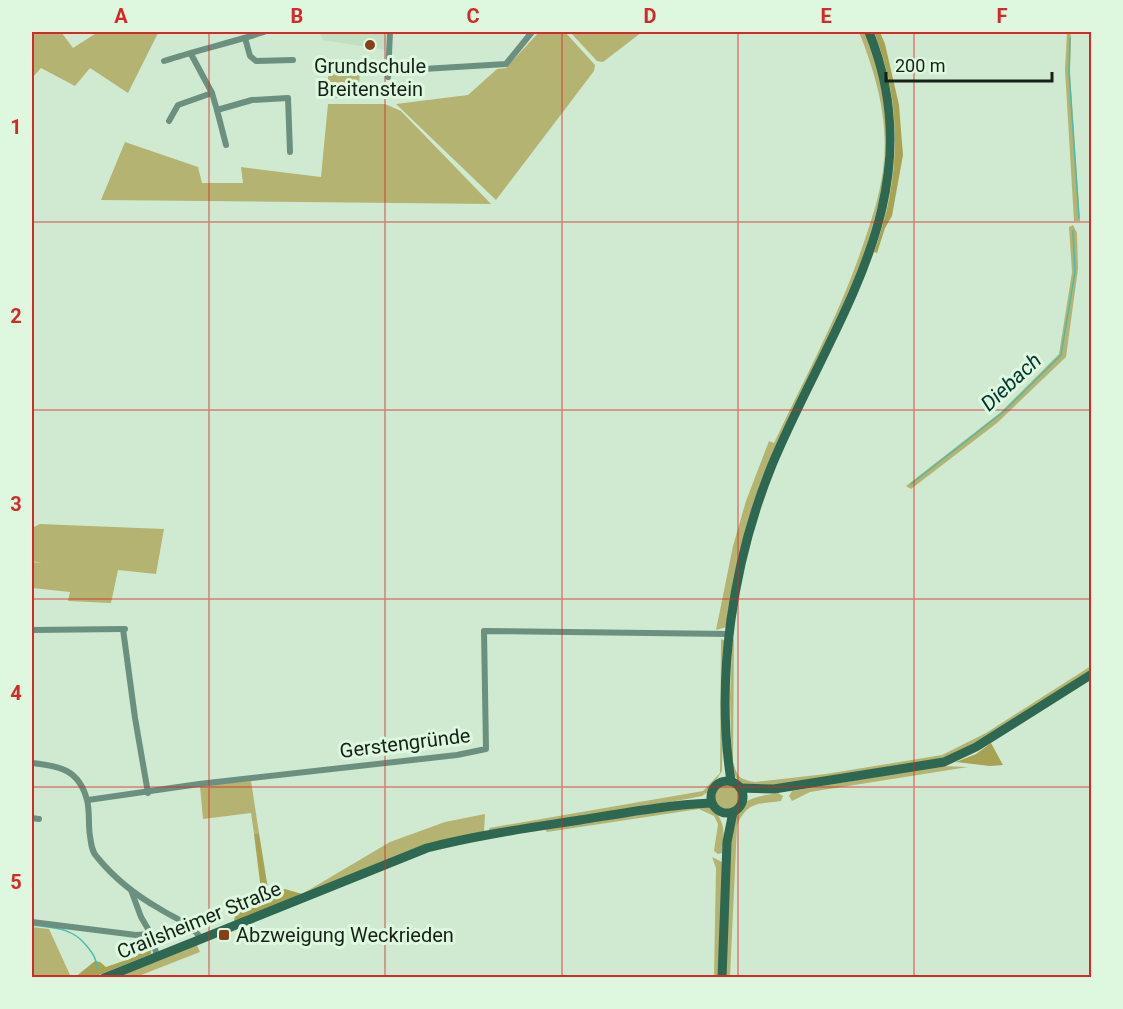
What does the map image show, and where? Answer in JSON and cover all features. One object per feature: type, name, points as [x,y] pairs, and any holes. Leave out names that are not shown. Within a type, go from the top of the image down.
[{"type":"main road","points":[[726,782],[729,634],[751,525],[772,465],[855,290],[880,219],[889,165],[890,126],[885,86],[869,32]]},
{"type":"main road","points":[[743,799],[774,789],[944,762],[976,747],[1092,674]]},
{"type":"main road","points":[[740,788],[743,799],[738,809],[721,813],[716,810],[711,798],[712,789],[726,782],[740,788],[774,789]]},
{"type":"main road","name":"Crailsheimer Straße","points":[[104,978],[410,855],[451,842],[711,798]]},
{"type":"main road","points":[[722,978],[726,843],[733,812]]},
{"type":"main road","points":[[721,813],[726,843]]},
{"type":"street","points":[[164,61],[264,32]]},
{"type":"street","points":[[388,77],[390,32]]},
{"type":"street","points":[[404,66],[407,70],[506,64],[532,32]]},
{"type":"street","points":[[245,38],[250,56],[256,61],[293,60]]},
{"type":"street","points":[[191,54],[212,93],[226,145]]},
{"type":"street","points":[[169,121],[178,105],[212,93]]},
{"type":"street","points":[[218,114],[252,100],[288,98],[290,152]]},
{"type":"street","points":[[32,630],[124,629],[135,718],[148,793]]},
{"type":"street","name":"Gerstengründe","points":[[88,800],[486,749],[484,631],[729,634]]},
{"type":"street","points":[[32,763],[58,766],[77,778],[88,800],[88,826],[95,856],[131,890],[189,925],[201,938]]},
{"type":"street","points":[[32,818],[39,819]]},
{"type":"street","points":[[131,890],[151,934],[157,956]]},
{"type":"street","points":[[32,922],[136,935],[151,934]]},
{"type":"shaded area","points":[[32,32],[61,32],[73,48],[98,32],[161,32],[157,35],[128,93],[90,68],[75,86],[41,68],[32,78]]},
{"type":"shaded area","name":"Grundschule Breitenstein","points":[[319,32],[385,32],[385,50],[323,40]]},
{"type":"shaded area","points":[[539,32],[565,32],[595,65],[594,71],[496,200],[396,104],[468,95],[497,69],[506,68]]},
{"type":"shaded area","points":[[570,32],[642,32],[603,62],[597,61]]},
{"type":"shaded area","points":[[859,32],[866,32],[872,43],[887,114],[883,188],[859,274],[778,445],[727,627],[716,630],[733,546],[746,501],[769,441],[774,443],[835,317],[856,265],[877,200],[884,160],[884,127],[875,78]]},
{"type":"shaded area","points":[[874,32],[880,32],[885,44],[899,105],[903,155],[892,216],[885,228],[877,253],[874,252],[883,225],[894,169],[895,142],[890,86]]},
{"type":"shaded area","points":[[1067,32],[1071,35],[1070,72],[1080,221],[1074,221],[1065,70]]},
{"type":"shaded area","points":[[329,68],[360,70],[358,98],[326,98]]},
{"type":"shaded area","points":[[328,104],[385,104],[401,111],[491,204],[101,200],[125,142],[198,167],[202,183],[243,183],[241,167],[321,177]]},
{"type":"shaded area","points":[[1073,225],[1077,233],[1078,269],[1066,357],[997,423],[911,489],[906,486],[1001,412],[1059,354],[1072,272],[1069,227]]},
{"type":"shaded area","points":[[40,524],[164,529],[156,574],[118,570],[111,603],[68,601],[70,592],[32,588],[32,562],[42,563],[32,561],[32,528]]},
{"type":"shaded area","points":[[734,638],[733,762],[740,777],[755,782],[826,774],[942,755],[986,733],[1091,666],[1091,670],[985,738],[943,759],[770,786],[748,786],[739,781],[732,771],[730,698]]},
{"type":"shaded area","points":[[721,639],[725,641],[722,771],[709,791],[702,796],[687,799],[490,832],[489,828],[703,791],[720,773]]},
{"type":"shaded area","points":[[991,743],[1003,765],[990,766],[956,762],[976,754]]},
{"type":"shaded area","points":[[941,766],[968,767],[810,792],[792,801],[789,796],[792,791]]},
{"type":"shaded area","points":[[251,781],[259,833],[254,834],[251,813],[203,819],[200,786]]},
{"type":"shaded area","points":[[727,784],[736,788],[740,797],[736,806],[727,810],[718,806],[714,797],[718,788]]},
{"type":"shaded area","points":[[778,793],[783,796],[781,801],[749,808],[737,826],[730,977],[726,978],[732,823],[739,808],[750,799]]},
{"type":"shaded area","points":[[707,806],[718,815],[723,826],[722,853],[718,854],[714,851],[718,824],[714,816],[699,809],[547,832],[545,829],[692,807]]},
{"type":"shaded area","points":[[485,814],[484,832],[302,894],[390,842],[445,822]]},
{"type":"shaded area","points":[[259,833],[269,895],[285,889],[302,894],[234,922],[236,908],[262,898],[254,834]]},
{"type":"shaded area","points":[[712,857],[722,862],[724,868],[719,977],[714,977],[716,868]]},
{"type":"shaded area","points":[[32,927],[49,929],[71,977],[32,977]]},
{"type":"shaded area","points":[[152,945],[151,954],[94,977],[74,978],[95,961],[106,967],[135,957],[143,949]]},
{"type":"shaded area","points":[[197,945],[200,952],[136,977],[115,978]]},
{"type":"waterway","name":"Diebach","points":[[1070,38],[1069,72],[1079,218]]},
{"type":"waterway","name":"Diebach","points":[[911,484],[1002,413],[1061,355],[1075,272],[1073,231]]},
{"type":"waterway","points":[[32,925],[61,929],[80,938],[92,953],[98,970]]},
{"type":"place","name":"Grundschule Breitenstein","points":[[370,45]]},
{"type":"place","name":"Abzweigung Weckrieden","points":[[224,935]]}]
